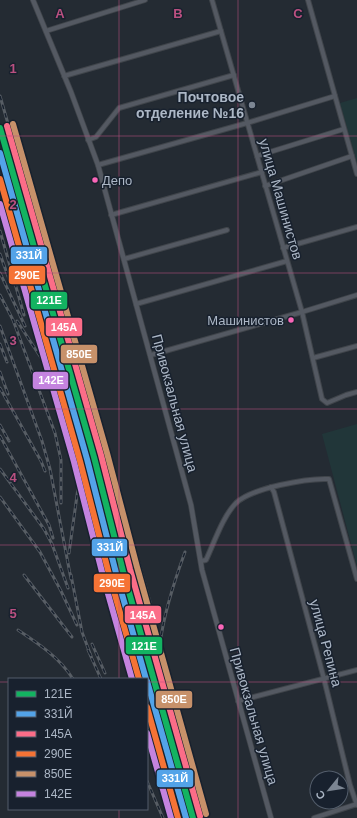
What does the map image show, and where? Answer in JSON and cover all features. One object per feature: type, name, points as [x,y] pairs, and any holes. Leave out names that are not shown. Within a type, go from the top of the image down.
[{"type":"street","name":"Привокзальная улица","points":[[33,0],[98,165],[191,505],[202,570],[271,818]]},
{"type":"street","points":[[46,31],[136,1],[145,0]]},
{"type":"street","name":"улица Машинистов","points":[[212,0],[302,312],[322,399],[327,403],[357,392]]},
{"type":"street","points":[[308,0],[357,174]]},
{"type":"street","points":[[64,76],[221,31]]},
{"type":"street","points":[[88,140],[96,137],[119,108],[234,76]]},
{"type":"street","points":[[98,165],[248,123],[335,96]]},
{"type":"street","points":[[257,156],[344,129]]},
{"type":"street","points":[[266,186],[352,156]]},
{"type":"street","points":[[112,215],[262,172]]},
{"type":"street","points":[[283,248],[357,227]]},
{"type":"street","points":[[124,258],[227,230]]},
{"type":"street","points":[[136,304],[287,261]]},
{"type":"street","points":[[150,355],[357,295]]},
{"type":"street","points":[[313,358],[357,346]]},
{"type":"street","points":[[201,561],[206,560],[226,518],[236,504],[244,497],[271,487],[329,478],[357,580]]},
{"type":"street","name":"улица Репина","points":[[271,487],[274,492],[324,679],[350,785],[357,804]]},
{"type":"street","points":[[238,701],[357,670]]},
{"type":"street","points":[[314,818],[357,804]]},
{"type":"green space","points":[[357,98],[357,163],[340,103]]},
{"type":"green space","points":[[357,424],[357,566],[322,434]]},
{"type":"railway","points":[[0,96],[96,428],[105,471],[115,544]]},
{"type":"railway","points":[[0,187],[15,228],[84,468]]},
{"type":"railway","points":[[0,207],[36,326],[46,350]]},
{"type":"railway","points":[[0,231],[24,315]]},
{"type":"railway","points":[[0,254],[9,279]]},
{"type":"railway","points":[[0,273],[25,326]]},
{"type":"railway","points":[[0,295],[13,320],[55,433],[61,460],[61,503]]},
{"type":"railway","points":[[17,321],[49,370],[57,386]]},
{"type":"railway","points":[[0,326],[42,441],[50,469],[71,579]]},
{"type":"railway","points":[[0,344],[7,362]]},
{"type":"railway","points":[[0,372],[8,394]]},
{"type":"railway","points":[[0,388],[41,461],[45,471]]},
{"type":"railway","points":[[0,425],[9,441]]},
{"type":"railway","points":[[0,436],[49,525],[53,538]]},
{"type":"railway","points":[[69,553],[79,481],[77,459]]},
{"type":"railway","points":[[83,463],[97,547],[134,678]]},
{"type":"railway","points":[[0,469],[44,529],[52,544],[68,588]]},
{"type":"railway","points":[[0,497],[40,552],[77,625]]},
{"type":"railway","points":[[135,550],[150,602],[155,633],[159,688],[168,732]]},
{"type":"railway","points":[[160,644],[170,597],[185,552]]},
{"type":"railway","points":[[24,575],[72,637]]},
{"type":"railway","points":[[71,575],[82,632],[91,656]]},
{"type":"railway","points":[[18,630],[41,646],[62,664],[72,678]]},
{"type":"railway","points":[[92,644],[105,673]]},
{"type":"railway","points":[[88,650],[101,678]]},
{"type":"railway","points":[[148,725],[178,818]]},
{"type":"railway","points":[[148,783],[163,818]]},
{"type":"transit line","name":"850Е","points":[[13,124],[107,453],[137,567],[206,814]]},
{"type":"transit line","name":"145А","points":[[7,126],[101,455],[130,569],[200,816]]},
{"type":"transit line","name":"121Е","points":[[0,128],[94,457],[123,571],[193,818]]},
{"type":"transit line","name":"331Й","points":[[0,153],[87,459],[116,573],[146,678]]},
{"type":"transit line","name":"290Е","points":[[0,179],[80,461],[109,574],[139,678]]},
{"type":"transit line","name":"142Е","points":[[0,204],[74,462],[103,576],[132,678]]},
{"type":"transit line","name":"331Й","points":[[148,685],[186,818]]},
{"type":"transit line","name":"290Е","points":[[148,711],[178,818]]},
{"type":"transit line","name":"142Е","points":[[148,737],[171,818]]},
{"type":"place","name":"Почтовое отделение №16","points":[[252,105]]},
{"type":"place","name":"Депо","points":[[95,180]]},
{"type":"place","name":"Машинистов","points":[[291,320]]}]
